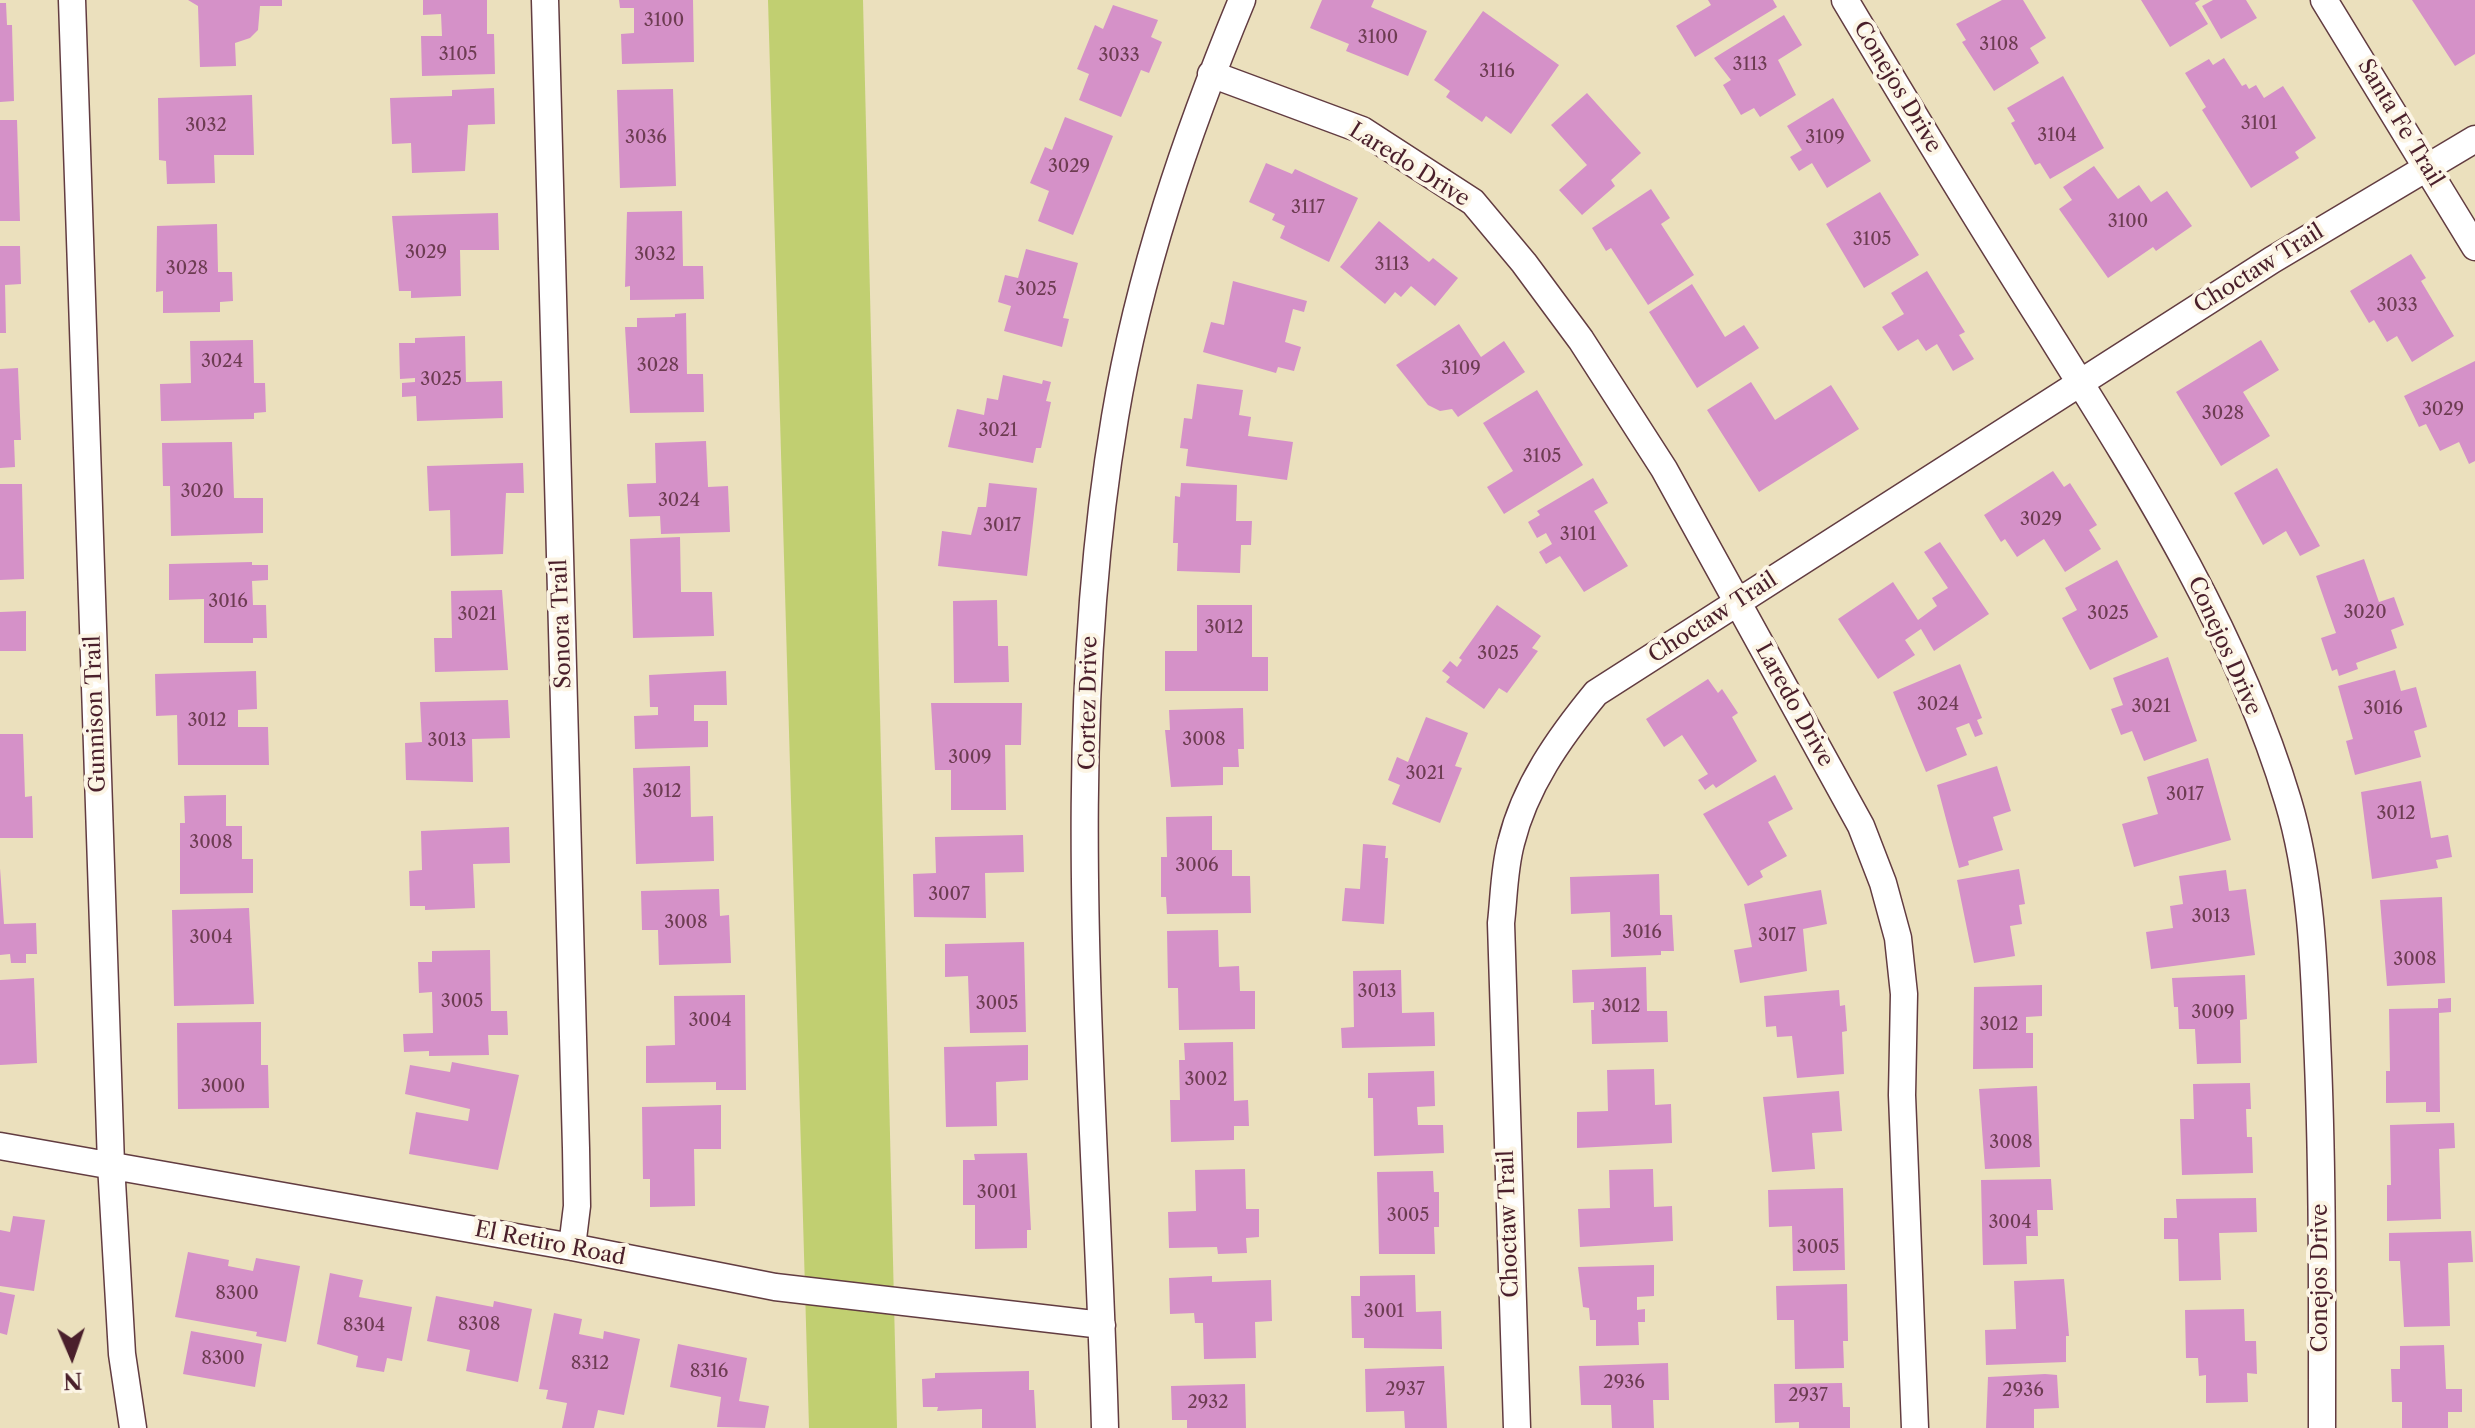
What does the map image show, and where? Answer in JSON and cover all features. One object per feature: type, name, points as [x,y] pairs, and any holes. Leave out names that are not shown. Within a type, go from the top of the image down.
[{"type":"street","name":"Gunnison Trail","points":[[72,0],[111,1164],[122,1354],[133,1428]]},
{"type":"street","name":"Sonora Trail","points":[[545,0],[577,1162],[577,1206],[572,1247]]},
{"type":"street","name":"Cortez Drive","points":[[1105,1428],[1086,954],[1088,700],[1093,575],[1115,416],[1144,277],[1195,113],[1242,0]]},
{"type":"street","name":"Conejos Drive","points":[[1845,0],[2163,517],[2238,664],[2288,802],[2302,867],[2314,969],[2321,1126],[2322,1428]]},
{"type":"street","name":"Santa Fe Trail","points":[[2324,0],[2475,247]]},
{"type":"street","name":"Laredo Drive","points":[[1211,74],[1362,130],[1473,202],[1524,263],[1581,340],[1664,469],[1861,826],[1883,883],[1898,938],[1904,994],[1902,1095],[1915,1428]]},
{"type":"street","name":"Choctaw Trail","points":[[1517,1428],[1501,923],[1511,843],[1533,783],[1564,732],[1596,693],[2272,260],[2475,139]]},
{"type":"street","name":"El Retiro Road","points":[[0,1146],[572,1247],[775,1287],[1102,1325]]},
{"type":"green space","points":[[768,0],[863,0],[897,1428],[809,1428]]},
{"type":"building","points":[[188,0],[282,0],[282,6],[260,6],[258,30],[250,38],[235,43],[236,66],[200,67],[198,6]]},
{"type":"building","points":[[423,0],[487,0],[487,34],[494,34],[495,74],[422,76],[421,36],[442,36],[441,14],[423,15]]},
{"type":"building","points":[[619,0],[693,0],[694,62],[622,64],[621,34],[634,33],[634,8],[620,8]]},
{"type":"building","points":[[1322,0],[1374,0],[1371,7],[1427,31],[1408,76],[1346,51],[1349,44],[1310,28]]},
{"type":"building","points":[[1708,0],[1773,0],[1777,7],[1695,57],[1676,26],[1711,5]]},
{"type":"building","points":[[2002,0],[2023,0],[2046,38],[2030,48],[2039,63],[1994,91],[1962,42],[1966,40],[1956,24]]},
{"type":"building","points":[[2141,0],[2200,0],[2195,3],[2208,24],[2170,47]]},
{"type":"building","points":[[2213,0],[2246,0],[2257,18],[2221,39],[2202,6]]},
{"type":"building","points":[[2412,0],[2475,0],[2475,54],[2455,66]]},
{"type":"building","points":[[0,3],[6,3],[7,25],[12,25],[14,101],[0,102]]},
{"type":"building","points":[[1113,5],[1158,20],[1151,37],[1162,42],[1149,73],[1141,70],[1121,117],[1079,100],[1089,74],[1077,69],[1095,25],[1103,29]]},
{"type":"building","points":[[1483,11],[1559,65],[1511,134],[1486,116],[1482,122],[1446,97],[1450,91],[1434,80]]},
{"type":"building","points":[[1784,15],[1802,45],[1778,60],[1796,95],[1760,117],[1754,108],[1741,115],[1723,85],[1731,80],[1714,58]]},
{"type":"building","points":[[2224,58],[2242,86],[2246,84],[2249,89],[2256,85],[2264,98],[2283,86],[2316,138],[2295,152],[2299,158],[2251,188],[2202,110],[2206,107],[2185,73],[2209,59],[2213,65]]},
{"type":"building","points":[[2063,76],[2104,148],[2050,179],[2040,163],[2035,165],[2011,123],[2015,121],[2007,108]]},
{"type":"building","points":[[494,88],[495,124],[468,125],[465,171],[412,173],[411,143],[392,144],[390,98],[452,96],[452,90]]},
{"type":"building","points":[[673,89],[676,186],[620,188],[617,90]]},
{"type":"building","points":[[1587,93],[1641,153],[1611,180],[1615,186],[1582,215],[1559,190],[1587,165],[1551,125]]},
{"type":"building","points":[[252,95],[254,155],[214,155],[215,183],[167,184],[166,161],[159,160],[158,98]]},
{"type":"building","points":[[1833,98],[1871,161],[1827,188],[1812,163],[1799,171],[1790,157],[1802,150],[1787,126]]},
{"type":"building","points":[[1065,117],[1113,136],[1073,235],[1038,221],[1049,191],[1030,183],[1045,147],[1052,150]]},
{"type":"building","points":[[0,120],[17,120],[20,221],[0,221]]},
{"type":"building","points":[[1266,163],[1292,174],[1295,169],[1358,198],[1329,262],[1280,238],[1285,226],[1272,220],[1275,214],[1249,202]]},
{"type":"building","points":[[2094,166],[2118,199],[2139,185],[2151,202],[2167,191],[2192,226],[2156,251],[2153,247],[2108,278],[2059,209],[2072,200],[2063,187]]},
{"type":"building","points":[[1651,189],[1670,218],[1661,224],[1694,275],[1648,305],[1611,248],[1606,251],[1592,228]]},
{"type":"building","points":[[1880,192],[1919,255],[1864,288],[1826,224]]},
{"type":"building","points":[[682,211],[683,266],[703,266],[704,299],[630,300],[630,286],[625,287],[627,212]]},
{"type":"building","points":[[498,213],[499,250],[460,250],[461,296],[411,298],[411,291],[399,291],[392,216]]},
{"type":"building","points":[[1379,221],[1429,262],[1433,258],[1458,278],[1435,306],[1411,286],[1401,297],[1395,292],[1385,304],[1340,267]]},
{"type":"building","points":[[217,224],[218,272],[232,272],[233,301],[220,302],[220,312],[163,313],[163,291],[156,292],[157,226]]},
{"type":"building","points":[[0,246],[20,246],[21,284],[5,285],[6,333],[0,333]]},
{"type":"building","points":[[1026,249],[1078,263],[1063,318],[1069,319],[1062,347],[1004,331],[1011,306],[998,302],[1005,275],[1018,278]]},
{"type":"building","points":[[2411,254],[2426,278],[2421,281],[2454,336],[2412,362],[2397,336],[2387,342],[2374,320],[2369,323],[2350,291]]},
{"type":"building","points":[[1927,271],[1965,332],[1959,335],[1974,359],[1953,371],[1937,344],[1926,351],[1918,339],[1898,351],[1882,327],[1904,314],[1891,293]]},
{"type":"building","points":[[1233,281],[1307,301],[1304,312],[1293,309],[1285,342],[1301,347],[1294,371],[1278,367],[1276,373],[1203,352],[1211,322],[1224,325]]},
{"type":"building","points":[[1692,284],[1725,337],[1744,325],[1759,348],[1697,388],[1649,312]]},
{"type":"building","points":[[686,313],[687,374],[703,374],[704,412],[630,413],[625,327],[637,327],[637,318],[675,317],[675,314]]},
{"type":"building","points":[[1459,324],[1481,357],[1504,341],[1525,372],[1458,417],[1452,409],[1440,411],[1428,405],[1396,365]]},
{"type":"building","points":[[465,336],[466,382],[502,381],[503,418],[417,421],[416,396],[402,397],[402,383],[415,382],[415,378],[400,379],[399,343],[415,343],[415,338]]},
{"type":"building","points":[[253,340],[254,383],[265,383],[266,412],[254,413],[254,419],[161,421],[160,384],[191,383],[190,341]]},
{"type":"building","points":[[2261,340],[2279,370],[2243,392],[2270,436],[2221,466],[2176,392]]},
{"type":"building","points":[[2475,361],[2475,461],[2469,464],[2459,442],[2440,451],[2426,424],[2419,427],[2404,396]]},
{"type":"building","points":[[18,368],[21,440],[14,440],[15,467],[0,468],[0,369]]},
{"type":"building","points":[[1003,375],[1042,384],[1043,380],[1051,382],[1046,401],[1051,402],[1041,448],[1036,448],[1033,463],[948,447],[957,409],[984,415],[987,398],[998,400]]},
{"type":"building","points":[[1751,382],[1775,420],[1831,385],[1859,429],[1759,492],[1707,410]]},
{"type":"building","points":[[1197,384],[1243,390],[1239,415],[1251,417],[1248,436],[1293,442],[1287,480],[1186,466],[1188,449],[1180,448],[1184,418],[1192,419]]},
{"type":"building","points":[[1537,390],[1583,465],[1504,514],[1487,487],[1513,471],[1483,423]]},
{"type":"building","points":[[706,441],[708,487],[728,486],[730,532],[661,534],[660,516],[629,517],[627,484],[656,483],[655,443]]},
{"type":"building","points":[[232,442],[234,498],[263,498],[263,533],[171,536],[170,486],[163,486],[162,443]]},
{"type":"building","points":[[523,463],[524,493],[506,493],[503,554],[451,556],[450,510],[429,511],[427,466]]},
{"type":"building","points":[[2277,468],[2320,546],[2300,556],[2286,531],[2263,545],[2234,493]]},
{"type":"building","points":[[2053,471],[2064,487],[2070,483],[2097,525],[2089,530],[2101,549],[2065,572],[2044,539],[2017,557],[2005,539],[2001,542],[1984,515]]},
{"type":"building","points":[[1593,478],[1608,503],[1594,511],[1628,566],[1584,592],[1560,556],[1546,564],[1539,552],[1552,544],[1546,533],[1537,538],[1528,522],[1540,515],[1537,511]]},
{"type":"building","points":[[989,483],[1037,488],[1027,576],[938,566],[942,531],[971,535],[978,507],[986,507]]},
{"type":"building","points":[[1181,483],[1237,485],[1236,521],[1252,521],[1251,545],[1241,545],[1240,573],[1177,571],[1178,543],[1173,543],[1175,496],[1180,497]]},
{"type":"building","points":[[0,484],[22,484],[24,579],[0,580]]},
{"type":"building","points":[[680,537],[681,592],[712,592],[714,636],[633,638],[630,539]]},
{"type":"building","points":[[1940,542],[1989,614],[1934,651],[1921,629],[1905,640],[1915,655],[1878,679],[1838,619],[1893,582],[1918,620],[1937,606],[1932,598],[1948,588],[1924,552]]},
{"type":"building","points":[[2364,559],[2379,602],[2394,597],[2404,625],[2391,630],[2397,648],[2356,663],[2358,669],[2339,676],[2337,669],[2332,671],[2321,638],[2336,633],[2316,576]]},
{"type":"building","points":[[2117,560],[2158,637],[2090,670],[2062,618],[2077,610],[2065,588]]},
{"type":"building","points":[[252,562],[252,565],[268,565],[268,580],[252,581],[253,605],[266,605],[267,638],[253,638],[253,643],[204,643],[204,599],[169,600],[169,564]]},
{"type":"building","points":[[502,590],[508,670],[435,672],[434,638],[452,638],[451,591]]},
{"type":"building","points":[[997,600],[998,646],[1008,646],[1009,682],[954,683],[953,601]]},
{"type":"building","points":[[1197,605],[1252,605],[1252,657],[1268,657],[1268,691],[1165,691],[1165,651],[1197,651]]},
{"type":"building","points":[[1497,605],[1541,636],[1532,648],[1538,651],[1507,693],[1499,688],[1484,709],[1446,682],[1450,677],[1442,671],[1450,661],[1457,667],[1462,660],[1459,658]]},
{"type":"building","points":[[26,611],[26,651],[0,651],[0,612]]},
{"type":"building","points":[[2168,657],[2197,741],[2144,761],[2132,731],[2121,735],[2111,709],[2123,705],[2113,678]]},
{"type":"building","points":[[1960,664],[1982,718],[1977,720],[1983,734],[1975,737],[1969,723],[1956,728],[1967,755],[1926,772],[1893,692]]},
{"type":"building","points":[[2395,670],[2401,691],[2416,687],[2427,727],[2414,731],[2421,757],[2355,775],[2346,741],[2353,739],[2338,686]]},
{"type":"building","points":[[256,671],[257,709],[238,710],[238,727],[268,727],[269,765],[178,765],[177,715],[156,716],[155,674]]},
{"type":"building","points":[[726,671],[727,705],[694,705],[694,721],[708,721],[708,747],[635,749],[634,716],[658,715],[658,707],[650,707],[649,675]]},
{"type":"building","points":[[1708,679],[1718,693],[1722,689],[1738,713],[1732,717],[1757,761],[1716,788],[1713,784],[1705,790],[1698,780],[1708,774],[1682,735],[1664,747],[1646,719]]},
{"type":"building","points":[[508,700],[510,738],[472,739],[473,782],[406,780],[405,743],[422,742],[420,702]]},
{"type":"building","points":[[931,703],[1022,703],[1021,745],[1005,745],[1006,810],[951,810],[951,770],[935,770]]},
{"type":"building","points":[[1243,708],[1244,749],[1238,749],[1239,767],[1223,767],[1223,785],[1171,787],[1165,730],[1170,730],[1169,710]]},
{"type":"building","points":[[1426,717],[1468,733],[1455,766],[1462,768],[1440,823],[1392,804],[1400,785],[1388,780],[1397,757],[1408,762]]},
{"type":"building","points":[[0,734],[23,734],[25,797],[32,796],[33,838],[0,838]]},
{"type":"building","points":[[2208,758],[2231,840],[2134,867],[2122,824],[2158,814],[2147,777]]},
{"type":"building","points":[[690,766],[691,817],[713,816],[714,861],[636,864],[633,768]]},
{"type":"building","points":[[1997,766],[2011,811],[1993,817],[2003,850],[1968,861],[1969,865],[1959,868],[1937,785]]},
{"type":"building","points":[[1775,775],[1793,809],[1768,822],[1787,856],[1760,871],[1763,877],[1748,886],[1703,814]]},
{"type":"building","points":[[2421,781],[2431,838],[2448,835],[2452,857],[2436,860],[2438,868],[2372,879],[2361,792]]},
{"type":"building","points":[[226,795],[226,826],[242,826],[242,859],[253,859],[253,893],[180,894],[180,823],[185,823],[184,796]]},
{"type":"building","points":[[1212,816],[1212,850],[1232,850],[1232,876],[1250,876],[1251,913],[1167,914],[1166,897],[1161,897],[1161,857],[1167,857],[1166,817]]},
{"type":"building","points":[[509,827],[510,863],[473,864],[475,908],[425,910],[425,906],[410,906],[409,871],[422,870],[421,831]]},
{"type":"building","points":[[1023,835],[1024,872],[985,873],[986,918],[914,917],[913,874],[936,873],[935,837]]},
{"type":"building","points":[[1363,844],[1386,846],[1384,924],[1342,921],[1345,888],[1360,889]]},
{"type":"building","points":[[0,868],[4,924],[36,923],[37,954],[26,954],[26,963],[11,963],[10,954],[0,955]]},
{"type":"building","points":[[2019,869],[2025,904],[2019,905],[2022,924],[2010,926],[2015,956],[1974,963],[1957,880]]},
{"type":"building","points":[[2226,870],[2229,891],[2246,889],[2255,955],[2151,969],[2146,932],[2173,928],[2170,906],[2183,904],[2179,876]]},
{"type":"building","points":[[1659,874],[1660,915],[1672,915],[1674,951],[1661,951],[1661,955],[1611,957],[1610,912],[1571,914],[1570,877]]},
{"type":"building","points":[[719,889],[720,916],[729,915],[731,963],[659,965],[658,930],[642,930],[641,891]]},
{"type":"building","points":[[1821,890],[1827,924],[1803,929],[1807,971],[1740,983],[1734,950],[1752,947],[1744,904]]},
{"type":"building","points":[[2442,897],[2445,983],[2387,986],[2380,900]]},
{"type":"building","points":[[249,908],[254,1004],[174,1006],[172,910]]},
{"type":"building","points":[[1218,930],[1219,967],[1239,966],[1240,991],[1255,991],[1255,1029],[1179,1030],[1178,988],[1168,988],[1167,931]]},
{"type":"building","points":[[1024,942],[1026,1032],[970,1033],[968,976],[945,977],[945,944]]},
{"type":"building","points":[[490,950],[491,1011],[507,1011],[508,1035],[488,1035],[489,1055],[429,1056],[429,1051],[404,1052],[403,1034],[433,1033],[432,992],[419,993],[418,962],[432,962],[432,951]]},
{"type":"building","points":[[1646,967],[1647,1011],[1667,1011],[1668,1042],[1592,1044],[1591,1010],[1594,1010],[1594,1002],[1573,1003],[1572,970]]},
{"type":"building","points":[[1401,970],[1402,1013],[1434,1012],[1435,1046],[1342,1048],[1341,1028],[1354,1027],[1353,971]]},
{"type":"building","points":[[2245,975],[2247,1019],[2240,1020],[2241,1063],[2197,1064],[2195,1029],[2179,1029],[2172,978]]},
{"type":"building","points":[[34,978],[37,1063],[0,1065],[0,980]]},
{"type":"building","points":[[2042,985],[2042,1016],[2026,1017],[2026,1033],[2033,1033],[2033,1068],[1973,1069],[1974,987]]},
{"type":"building","points":[[1839,990],[1840,1006],[1845,1005],[1847,1031],[1842,1032],[1844,1074],[1797,1078],[1792,1036],[1777,1037],[1776,1026],[1766,1027],[1764,996]]},
{"type":"building","points":[[745,995],[746,1090],[716,1090],[716,1082],[646,1083],[646,1046],[675,1045],[674,996]]},
{"type":"building","points":[[2451,998],[2451,1012],[2439,1013],[2440,1112],[2426,1112],[2426,1102],[2386,1103],[2386,1071],[2390,1071],[2389,1009],[2438,1008],[2438,999]]},
{"type":"building","points":[[261,1022],[261,1065],[268,1065],[269,1108],[178,1109],[177,1023]]},
{"type":"building","points":[[1233,1042],[1234,1101],[1248,1100],[1249,1126],[1234,1126],[1234,1140],[1171,1142],[1170,1100],[1180,1100],[1179,1060],[1185,1060],[1184,1043]]},
{"type":"building","points":[[1028,1045],[1028,1080],[996,1082],[997,1126],[946,1127],[944,1047]]},
{"type":"building","points":[[452,1062],[519,1075],[498,1170],[409,1154],[416,1112],[468,1121],[470,1109],[405,1094],[410,1065],[450,1072]]},
{"type":"building","points":[[1654,1069],[1655,1105],[1671,1104],[1672,1143],[1577,1148],[1577,1112],[1608,1111],[1607,1070]]},
{"type":"building","points":[[1434,1071],[1435,1106],[1417,1107],[1418,1125],[1443,1125],[1444,1153],[1374,1156],[1373,1098],[1368,1098],[1368,1073]]},
{"type":"building","points":[[2250,1083],[2251,1109],[2246,1109],[2247,1137],[2252,1137],[2253,1173],[2182,1175],[2180,1119],[2194,1119],[2193,1084]]},
{"type":"building","points":[[2037,1086],[2040,1167],[1985,1169],[1979,1089]]},
{"type":"building","points":[[1839,1091],[1842,1131],[1812,1133],[1815,1169],[1772,1172],[1763,1097]]},
{"type":"building","points":[[721,1105],[721,1149],[694,1149],[695,1206],[650,1207],[650,1179],[643,1179],[642,1107]]},
{"type":"building","points":[[2454,1123],[2455,1148],[2439,1149],[2441,1219],[2387,1221],[2387,1185],[2391,1185],[2390,1125]]},
{"type":"building","points":[[1027,1153],[1031,1230],[1027,1230],[1027,1248],[975,1249],[975,1205],[963,1205],[963,1160],[975,1160],[974,1154]]},
{"type":"building","points":[[1245,1169],[1246,1209],[1259,1209],[1259,1237],[1246,1238],[1247,1253],[1218,1254],[1217,1247],[1169,1248],[1168,1212],[1196,1211],[1195,1170]]},
{"type":"building","points":[[1653,1169],[1654,1207],[1672,1206],[1673,1241],[1580,1247],[1578,1209],[1610,1208],[1609,1170]]},
{"type":"building","points":[[1433,1171],[1434,1192],[1439,1192],[1439,1227],[1434,1227],[1435,1254],[1379,1254],[1377,1172]]},
{"type":"building","points":[[2051,1179],[2053,1210],[2037,1210],[2038,1236],[2026,1236],[2027,1264],[1983,1265],[1981,1180]]},
{"type":"building","points":[[1843,1188],[1845,1270],[1793,1271],[1792,1226],[1769,1227],[1768,1190]]},
{"type":"building","points":[[2256,1198],[2257,1232],[2219,1233],[2221,1280],[2179,1281],[2178,1239],[2164,1239],[2164,1218],[2177,1218],[2176,1199]]},
{"type":"building","points":[[13,1216],[45,1220],[34,1291],[0,1286],[0,1230],[10,1232]]},
{"type":"building","points":[[2471,1231],[2473,1262],[2448,1263],[2450,1326],[2404,1327],[2400,1261],[2389,1261],[2389,1233]]},
{"type":"building","points":[[188,1252],[229,1260],[228,1266],[253,1271],[256,1258],[300,1266],[286,1342],[256,1336],[257,1332],[175,1317]]},
{"type":"building","points":[[1654,1265],[1654,1296],[1637,1297],[1637,1310],[1645,1309],[1645,1322],[1638,1322],[1639,1345],[1596,1346],[1596,1320],[1590,1320],[1589,1308],[1583,1307],[1578,1267]]},
{"type":"building","points":[[330,1273],[363,1280],[359,1297],[412,1307],[402,1361],[387,1358],[384,1372],[356,1367],[358,1356],[317,1344]]},
{"type":"building","points":[[1415,1275],[1416,1312],[1441,1311],[1442,1349],[1364,1348],[1364,1338],[1352,1338],[1351,1296],[1360,1296],[1360,1276]]},
{"type":"building","points":[[1212,1276],[1212,1282],[1271,1280],[1272,1321],[1255,1322],[1256,1358],[1204,1359],[1203,1323],[1195,1323],[1194,1313],[1170,1314],[1169,1278]]},
{"type":"building","points":[[2064,1279],[2069,1336],[2066,1336],[2066,1362],[1986,1365],[1985,1330],[2016,1329],[2014,1281]]},
{"type":"building","points":[[1847,1284],[1848,1341],[1843,1341],[1844,1368],[1795,1369],[1794,1320],[1777,1320],[1776,1286]]},
{"type":"building","points":[[0,1292],[15,1295],[7,1335],[0,1333]]},
{"type":"building","points":[[436,1296],[493,1307],[494,1301],[532,1309],[518,1382],[466,1371],[470,1350],[427,1341]]},
{"type":"building","points":[[2244,1309],[2245,1341],[2256,1341],[2257,1374],[2247,1373],[2248,1402],[2206,1403],[2206,1375],[2199,1376],[2198,1358],[2186,1358],[2185,1310]]},
{"type":"building","points":[[554,1313],[582,1319],[579,1334],[603,1339],[604,1331],[640,1339],[624,1415],[598,1410],[594,1428],[562,1428],[567,1403],[546,1399],[548,1390],[539,1389]]},
{"type":"building","points":[[191,1331],[262,1344],[255,1387],[183,1374]]},
{"type":"building","points":[[678,1344],[747,1358],[739,1401],[769,1406],[765,1428],[717,1427],[721,1397],[670,1387]]},
{"type":"building","points":[[2444,1345],[2446,1389],[2462,1389],[2462,1412],[2448,1412],[2448,1428],[2402,1428],[2402,1402],[2392,1402],[2391,1369],[2400,1369],[2400,1346]]},
{"type":"building","points":[[1668,1363],[1669,1400],[1653,1400],[1654,1428],[1612,1428],[1611,1405],[1581,1405],[1579,1366]]},
{"type":"building","points":[[1444,1366],[1447,1428],[1405,1428],[1404,1411],[1366,1412],[1365,1369]]},
{"type":"building","points":[[1029,1371],[1029,1390],[1034,1390],[1036,1428],[982,1428],[982,1409],[937,1411],[938,1407],[923,1407],[922,1379],[935,1378],[935,1373]]},
{"type":"building","points":[[2057,1375],[2059,1408],[2034,1409],[2034,1428],[1986,1428],[1988,1377]]},
{"type":"building","points":[[1842,1383],[1843,1407],[1850,1407],[1850,1428],[1799,1428],[1799,1422],[1775,1423],[1774,1384]]},
{"type":"building","points":[[1245,1384],[1246,1428],[1187,1428],[1187,1420],[1172,1420],[1171,1386]]}]
